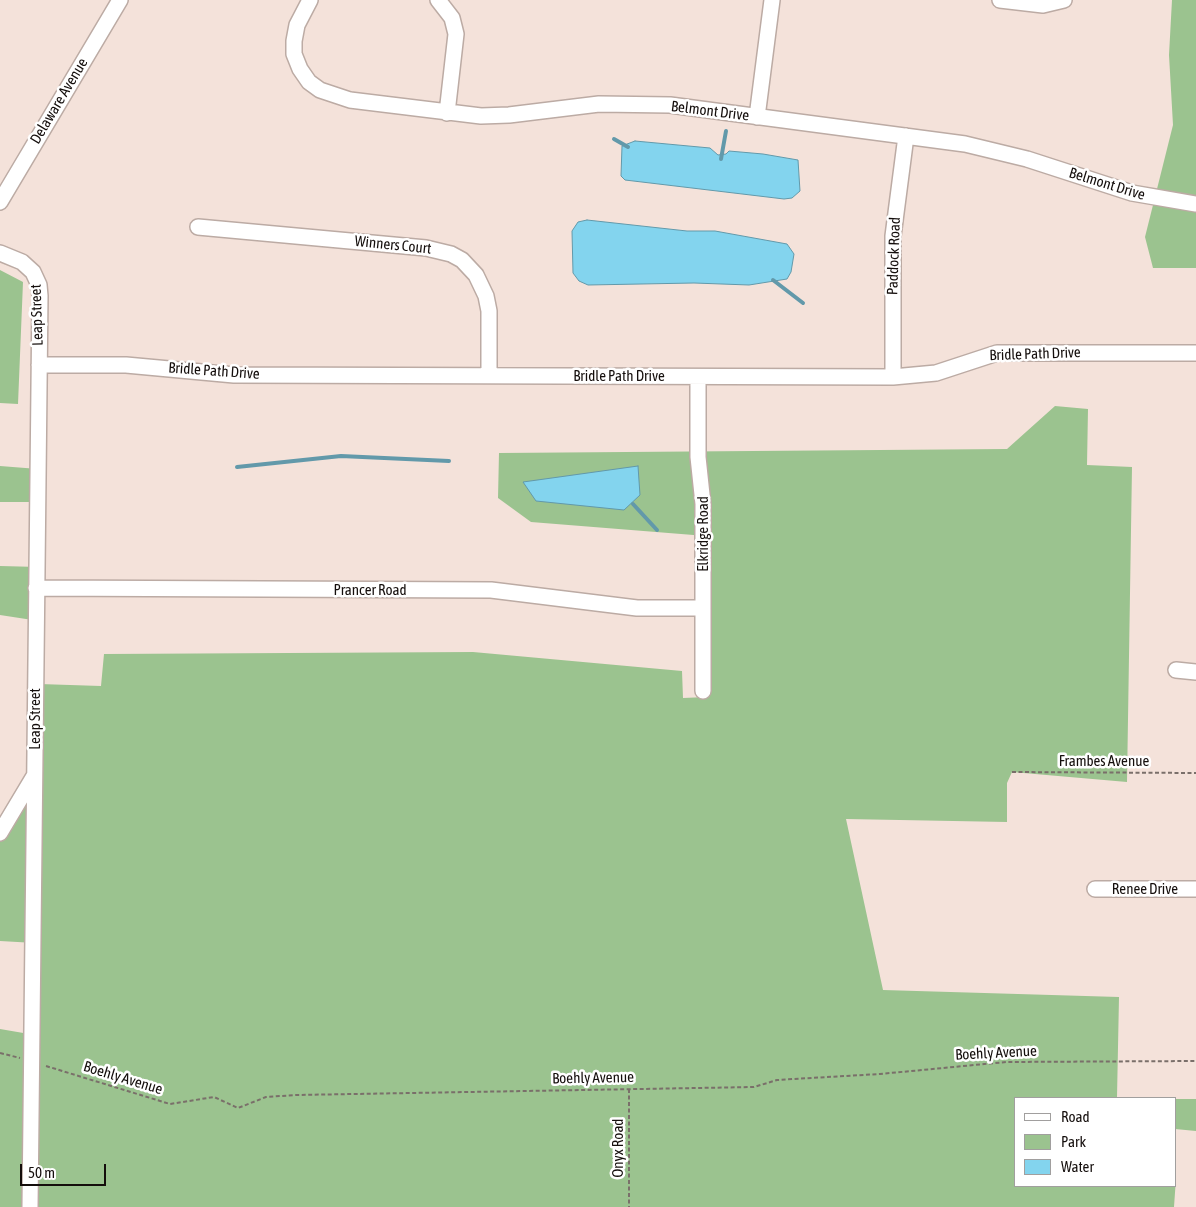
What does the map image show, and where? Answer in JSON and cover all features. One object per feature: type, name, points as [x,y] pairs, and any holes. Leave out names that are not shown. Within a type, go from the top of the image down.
[{"type":"street","name":"Delaware Avenue","points":[[0,202],[120,0]]},
{"type":"street","name":"Belmont Drive","points":[[310,0],[296,25],[294,54],[300,69],[309,82],[327,93],[350,100],[494,116],[570,106],[628,103],[670,105],[966,144],[996,151],[1132,193],[1196,204]]},
{"type":"street","points":[[438,0],[452,18],[456,34],[447,112]]},
{"type":"street","points":[[757,117],[772,0]]},
{"type":"street","points":[[1000,0],[1043,5],[1064,0]]},
{"type":"street","name":"Paddock Road","points":[[893,377],[892,236],[906,136]]},
{"type":"street","name":"Winners Court","points":[[198,227],[426,248],[451,254],[462,260],[476,275],[486,296],[489,311],[489,376]]},
{"type":"street","name":"Leap Street","points":[[0,253],[22,262],[37,279],[40,296],[30,1207]]},
{"type":"street","name":"Bridle Path Drive","points":[[38,365],[126,364],[234,375],[893,377],[924,376],[997,353],[1196,353]]},
{"type":"street","name":"Elkridge Road","points":[[698,377],[698,458],[703,504],[703,691]]},
{"type":"street","name":"Prancer Road","points":[[36,588],[491,590],[637,608],[703,608]]},
{"type":"street","points":[[1176,670],[1196,672]]},
{"type":"street","points":[[0,833],[35,774]]},
{"type":"street","name":"Renee Drive","points":[[1095,889],[1196,890]]},
{"type":"path","name":"Frambes Avenue","points":[[1012,772],[1196,773]]},
{"type":"path","name":"Boehly Avenue","points":[[0,1054],[32,1061],[170,1104],[214,1097],[238,1108],[266,1097],[297,1095],[754,1086],[777,1080],[880,1074],[1006,1062],[1196,1061]]},
{"type":"path","name":"Onyx Road","points":[[628,1089],[629,1207]]},
{"type":"green space","points":[[1172,0],[1196,0],[1196,268],[1153,268],[1145,237],[1173,125],[1169,55]]},
{"type":"green space","points":[[0,270],[23,282],[18,404],[0,403]]},
{"type":"green space","points":[[1055,406],[1088,409],[1087,465],[1132,467],[1127,782],[1012,772],[1007,783],[1007,822],[846,819],[883,990],[1119,997],[1117,1097],[1014,1097],[1014,1187],[1175,1187],[1174,1207],[0,1207],[0,1029],[35,1035],[35,943],[0,941],[0,832],[38,769],[39,684],[101,686],[104,654],[473,652],[682,671],[683,698],[707,697],[706,536],[531,522],[498,498],[499,453],[1007,449]]},
{"type":"green space","points":[[0,466],[38,469],[39,502],[0,502]]},
{"type":"green space","points":[[0,566],[39,567],[39,621],[0,615]]},
{"type":"green space","points":[[1176,1099],[1196,1099],[1196,1131],[1176,1129]]},
{"type":"water","points":[[635,141],[710,148],[718,155],[726,154],[729,151],[798,160],[800,191],[792,198],[784,199],[625,180],[621,176],[622,146]]},
{"type":"water","points":[[587,220],[687,231],[715,231],[787,244],[794,254],[791,272],[787,279],[749,285],[694,283],[588,285],[579,281],[573,273],[572,231],[578,222]]},
{"type":"water","points":[[638,466],[640,495],[624,510],[536,501],[523,482]]},
{"type":"waterway","points":[[721,159],[726,131]]},
{"type":"waterway","points":[[614,139],[628,147]]},
{"type":"waterway","points":[[773,280],[803,303]]},
{"type":"waterway","points":[[237,467],[341,456],[449,461]]},
{"type":"waterway","points":[[633,504],[657,530]]}]
